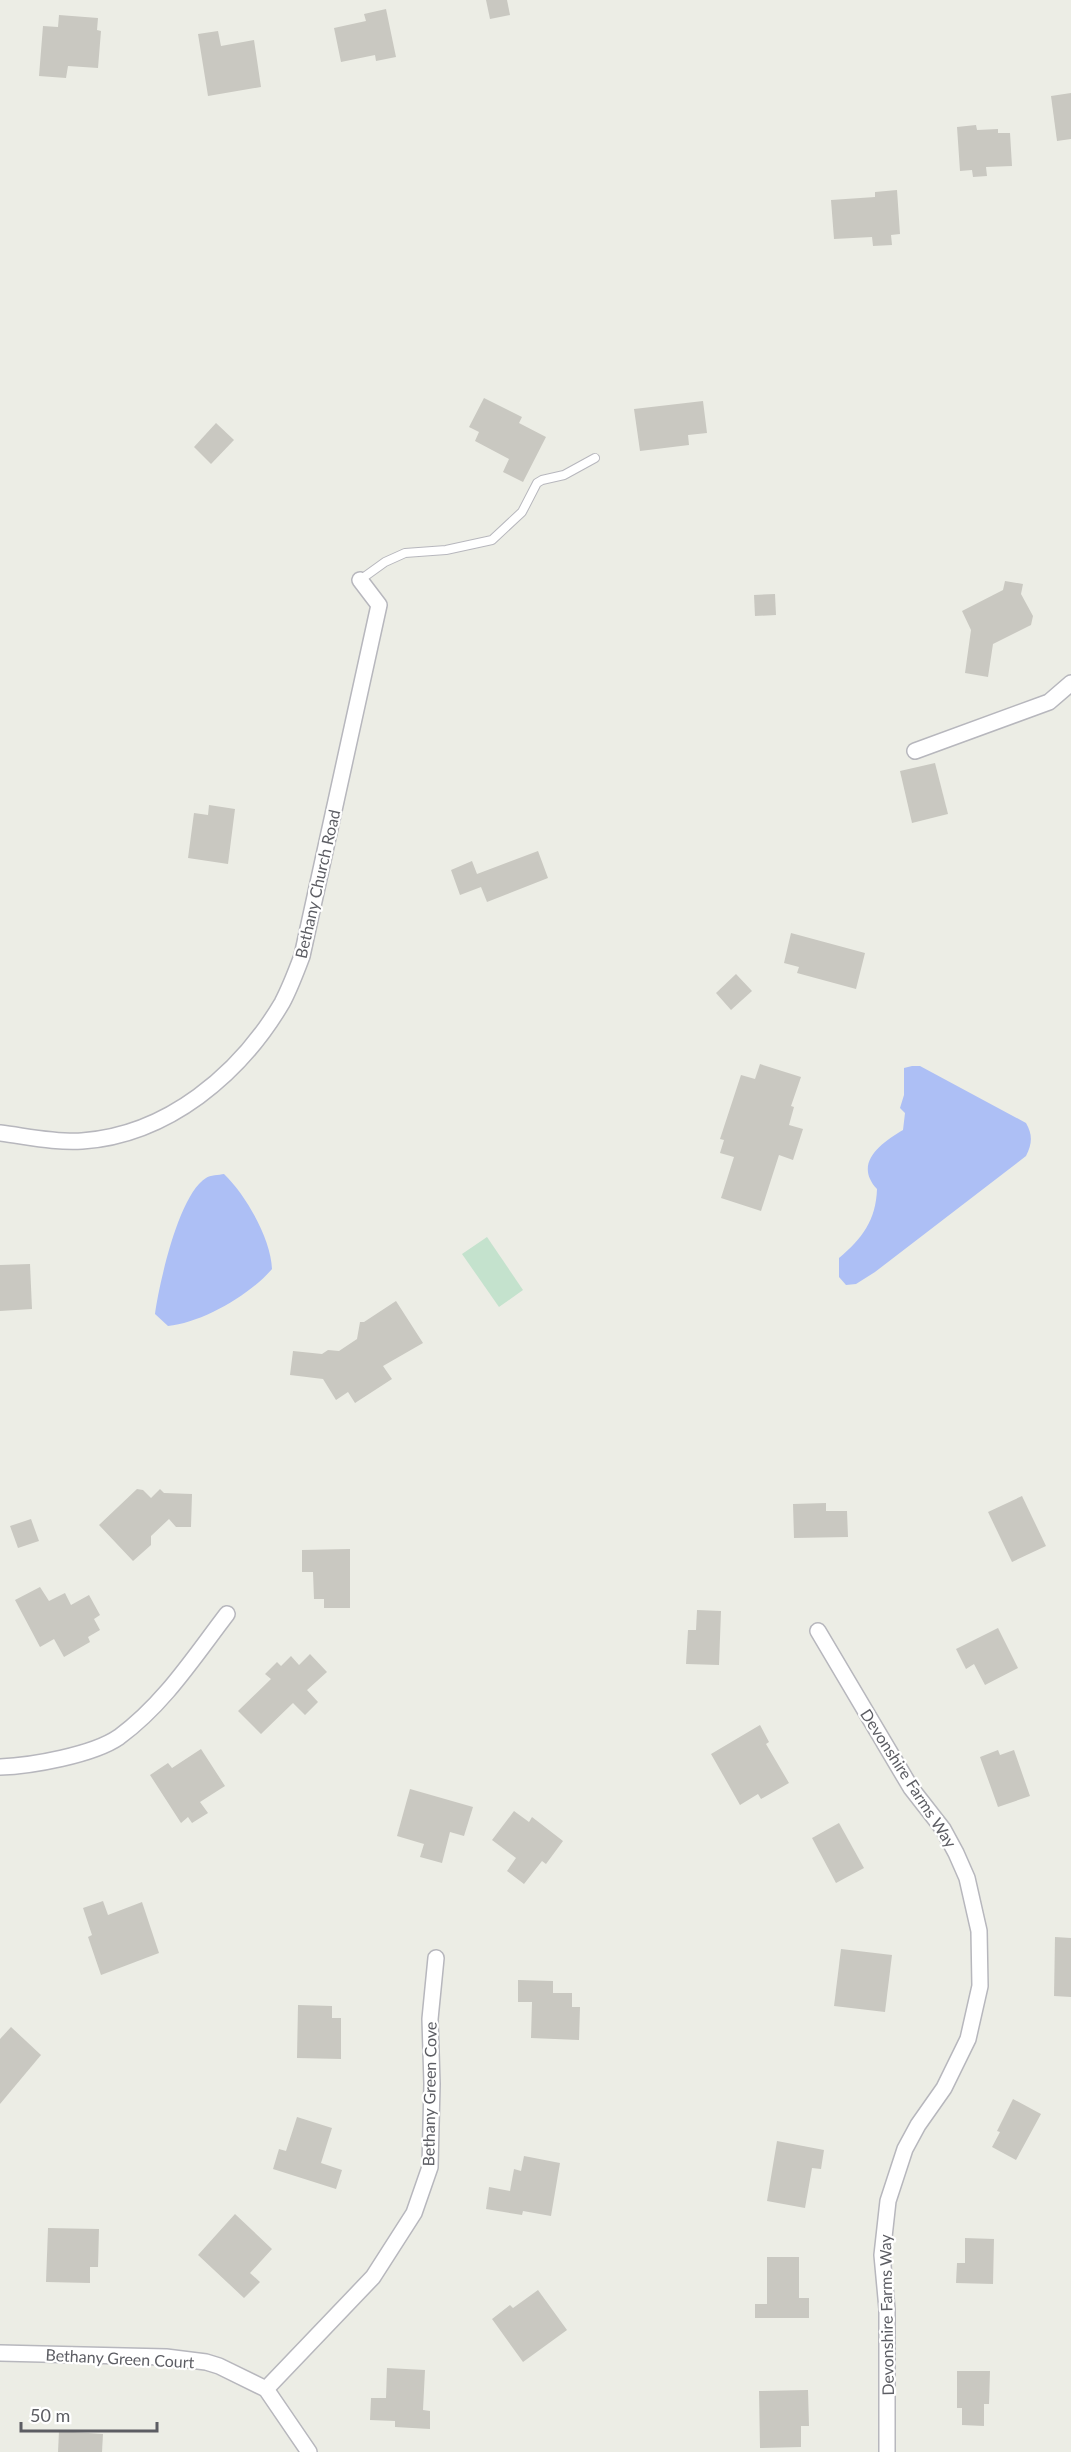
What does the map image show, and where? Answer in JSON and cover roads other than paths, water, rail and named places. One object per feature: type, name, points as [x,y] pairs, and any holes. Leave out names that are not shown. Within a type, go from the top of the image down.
[{"type":"street","name":"Bethany Church Road","points":[[0,1133],[80,1142],[109,1138],[137,1130],[168,1116],[197,1098],[231,1070],[260,1038],[283,1001],[305,946],[379,605],[360,580]]},
{"type":"street","points":[[915,751],[1048,702],[1071,683]]},
{"type":"street","points":[[0,1767],[60,1758],[117,1738],[163,1698],[227,1614]]},
{"type":"street","name":"Devonshire Farms Way","points":[[818,1631],[911,1788],[944,1829],[957,1853],[972,1896],[980,1931],[980,1986],[968,2039],[944,2088],[918,2125],[905,2149],[888,2201],[882,2255],[887,2310],[887,2452]]},
{"type":"street","name":"Bethany Green Cove","points":[[266,2389],[373,2277],[414,2213],[430,2168],[432,2084],[429,2019],[436,1958]]},
{"type":"street","name":"Bethany Green Court","points":[[0,2353],[166,2357],[206,2362],[266,2389],[308,2446],[309,2452]]},
{"type":"lane","points":[[360,580],[385,562],[405,553],[446,550],[492,540],[522,512],[537,483],[564,475],[596,458]]},
{"type":"water","points":[[920,1066],[1026,1123],[1031,1136],[1030,1147],[1026,1156],[875,1272],[856,1284],[846,1285],[839,1277],[839,1258],[861,1236],[871,1219],[877,1189],[870,1180],[869,1162],[886,1141],[903,1130],[905,1113],[900,1108],[904,1095],[904,1068]]},
{"type":"water","points":[[224,1174],[241,1193],[256,1218],[267,1244],[272,1269],[263,1279],[225,1306],[210,1314],[168,1326],[155,1314],[166,1262],[179,1220],[196,1187],[208,1177]]}]
